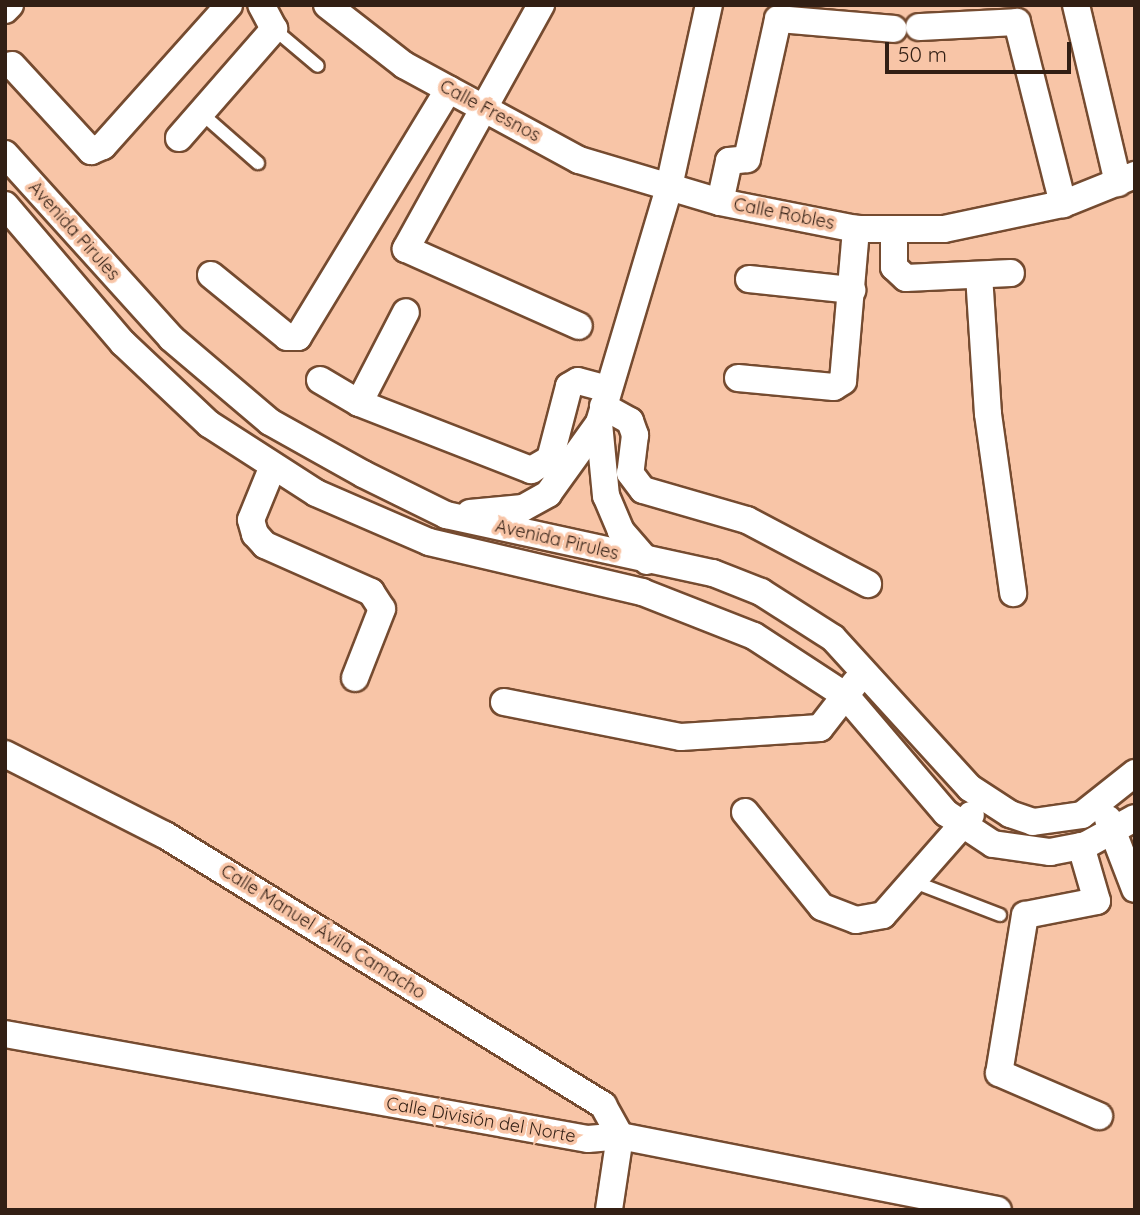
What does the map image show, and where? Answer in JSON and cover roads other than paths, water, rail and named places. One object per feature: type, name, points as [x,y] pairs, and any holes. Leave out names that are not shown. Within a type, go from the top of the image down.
[{"type":"street","points":[[5,10],[10,5]]},
{"type":"street","points":[[12,65],[91,151],[103,146],[229,5]]},
{"type":"street","points":[[179,138],[274,29],[261,5]]},
{"type":"street","name":"Calle Fresnos","points":[[327,5],[404,65],[579,160],[668,191]]},
{"type":"street","points":[[541,5],[480,106],[406,249],[579,326]]},
{"type":"street","points":[[446,515],[523,508],[548,494],[602,405],[668,191],[709,5]]},
{"type":"street","points":[[1076,5],[1126,179]]},
{"type":"street","points":[[720,202],[729,161],[747,159],[778,19],[907,28],[1017,22],[1063,204]]},
{"type":"street","points":[[211,275],[287,337],[298,337],[449,89]]},
{"type":"street","name":"Avenida Pirules","points":[[5,155],[171,338],[270,422],[446,515],[647,561],[713,573],[761,592],[866,668],[982,800],[1033,822],[1059,822],[1103,804],[1135,773]]},
{"type":"street","name":"Calle Robles","points":[[668,191],[856,229],[894,231],[944,229],[1063,204],[1126,179]]},
{"type":"street","name":"Avenida Pirules","points":[[6,206],[123,343],[209,424],[316,493],[429,542],[697,611],[764,642],[846,696],[962,828],[1016,852],[1081,846],[1113,834],[1135,818]]},
{"type":"street","points":[[738,378],[834,387],[843,381],[856,229]]},
{"type":"street","points":[[894,231],[894,267],[906,278],[1011,273]]},
{"type":"street","points":[[979,275],[988,414],[1013,593]]},
{"type":"street","points":[[749,279],[852,290]]},
{"type":"street","points":[[359,403],[406,312]]},
{"type":"street","points":[[320,380],[359,403],[531,470],[550,459],[569,386],[578,381],[602,405],[629,421],[635,435],[630,473],[643,489],[747,520],[868,584]]},
{"type":"street","points":[[602,405],[606,496],[621,531],[647,561]]},
{"type":"street","points":[[273,466],[251,520],[255,534],[378,599],[382,609],[355,678]]},
{"type":"street","points":[[505,702],[681,737],[820,728],[866,668]]},
{"type":"street","name":"Calle Manuel Ávila Camacho","points":[[7,762],[165,835],[603,1105],[620,1136]]},
{"type":"street","points":[[745,812],[834,916],[883,915],[917,883],[982,800]]},
{"type":"street","points":[[1103,804],[1135,889]]},
{"type":"street","points":[[1081,846],[1097,901],[1025,915],[999,1073],[1099,1116]]},
{"type":"street","name":"Calle División del Norte","points":[[5,1034],[588,1139],[620,1136],[998,1210]]},
{"type":"street","points":[[609,1210],[620,1136]]},
{"type":"lane","points":[[274,29],[318,66]]},
{"type":"lane","points":[[201,113],[258,163]]},
{"type":"lane","points":[[917,883],[1000,915]]}]
